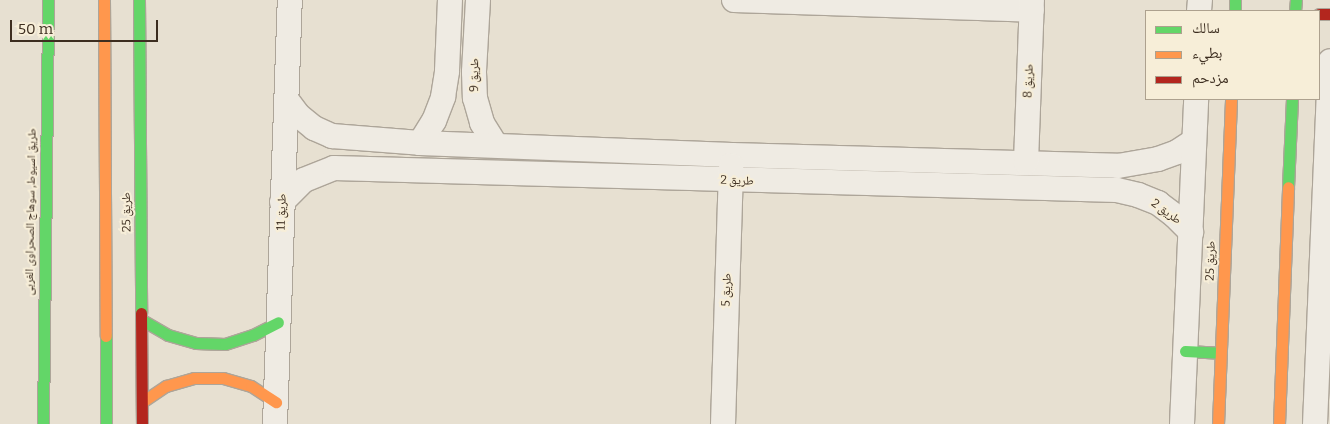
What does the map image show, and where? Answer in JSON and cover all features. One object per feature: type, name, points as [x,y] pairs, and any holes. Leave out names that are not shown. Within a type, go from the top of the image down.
[{"type":"street","name":"طريق اسيوط, سوهاج الصحراوى الغربى","points":[[43,424],[48,0]]},
{"type":"street","points":[[104,0],[106,424]]},
{"type":"street","name":"طريق 25","points":[[139,0],[142,424]]},
{"type":"street","name":"طريق 11","points":[[275,413],[290,0]]},
{"type":"street","points":[[420,143],[434,121],[444,97],[450,0]]},
{"type":"street","name":"طريق 9","points":[[478,0],[474,72],[475,98],[482,123],[496,145]]},
{"type":"street","points":[[734,0],[1032,5]]},
{"type":"street","name":"طريق 8","points":[[1026,162],[1032,5]]},
{"type":"street","points":[[1315,424],[1330,61]]},
{"type":"street","name":"طريق 2","points":[[286,99],[298,116],[314,128],[332,136],[420,143],[732,155],[1118,166],[1138,164],[1177,152],[1194,141]]},
{"type":"street","points":[[1182,424],[1196,100]]},
{"type":"street","name":"طريق 25","points":[[1218,424],[1231,100]]},
{"type":"street","points":[[1279,424],[1292,100]]},
{"type":"street","name":"طريق 5","points":[[723,424],[732,155]]},
{"type":"street","name":"طريق 2","points":[[282,202],[304,180],[334,168],[731,181],[1117,190],[1138,194],[1158,203],[1191,232]]},
{"type":"street","points":[[142,320],[168,334],[196,343],[225,344],[253,335],[278,322]]},
{"type":"street","points":[[1185,351],[1220,353]]},
{"type":"street","points":[[142,402],[166,386],[194,378],[223,378],[251,386],[275,413]]},
{"type":"traffic: fast","points":[[43,424],[48,0]]},
{"type":"traffic: fast","points":[[139,0],[141,313]]},
{"type":"traffic: fast","points":[[1235,0],[1235,10]]},
{"type":"traffic: fast","points":[[1295,10],[1296,0]]},
{"type":"traffic: fast","points":[[1288,187],[1292,100]]},
{"type":"traffic: fast","points":[[142,320],[168,335],[196,343],[225,344],[253,335],[278,322]]},
{"type":"traffic: fast","points":[[106,336],[106,424]]},
{"type":"traffic: fast","points":[[1185,351],[1220,353]]},
{"type":"traffic: slow","points":[[104,0],[106,336]]},
{"type":"traffic: slow","points":[[1218,424],[1231,100]]},
{"type":"traffic: slow","points":[[1279,424],[1288,187]]},
{"type":"traffic: slow","points":[[142,402],[166,386],[194,378],[223,378],[251,386],[276,402]]},
{"type":"traffic: jam","points":[[1320,14],[1330,14]]},
{"type":"traffic: jam","points":[[141,313],[142,424]]}]
